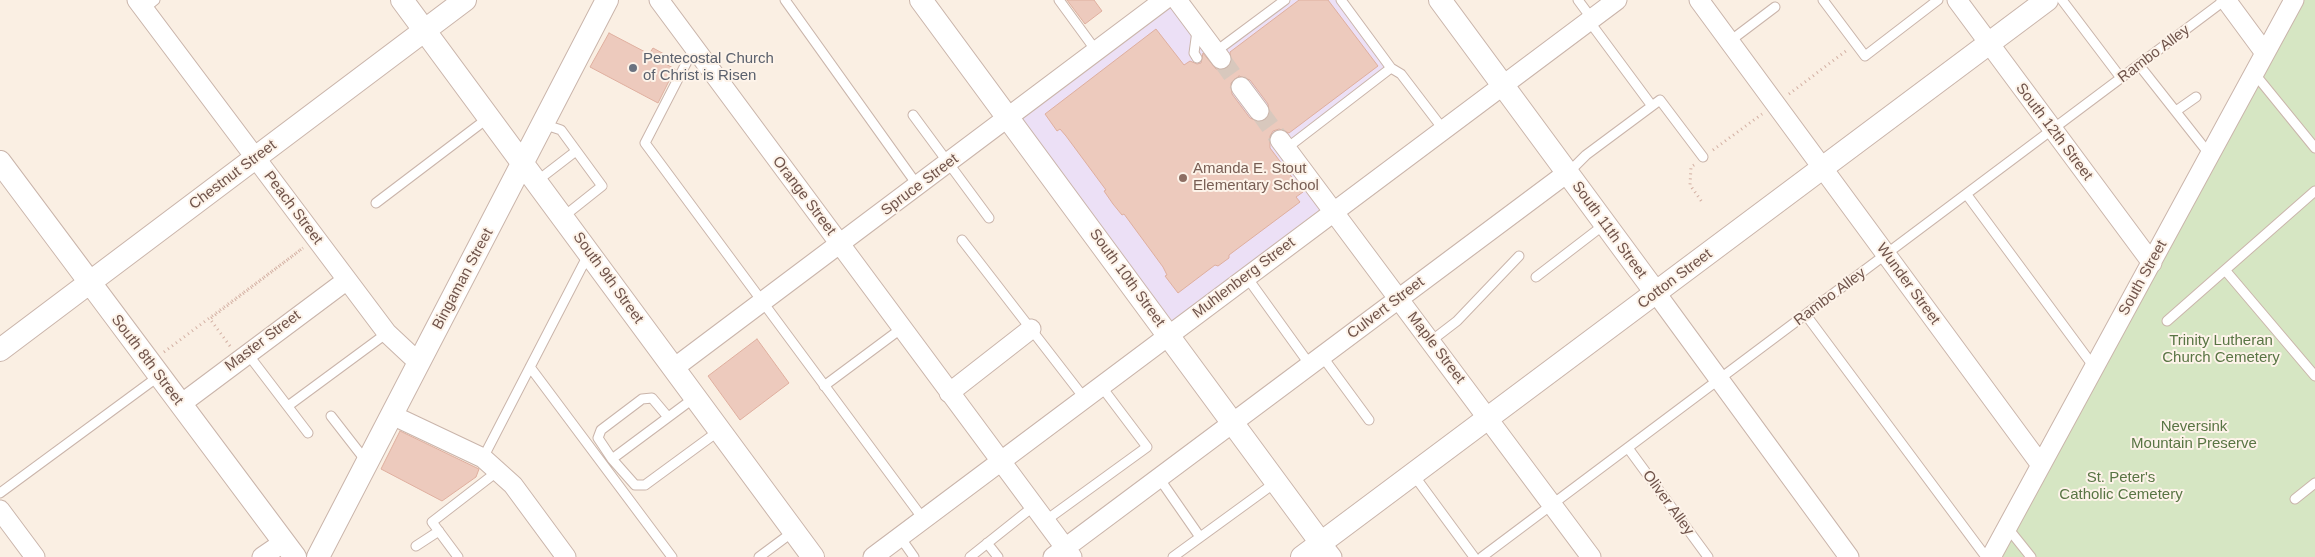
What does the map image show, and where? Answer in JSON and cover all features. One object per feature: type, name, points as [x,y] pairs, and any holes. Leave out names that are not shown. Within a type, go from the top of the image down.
[{"type":"street","name":"South 9th Street","points":[[402,0],[813,557]]},
{"type":"street","name":"Chestnut Street","points":[[0,350],[465,0]]},
{"type":"street","name":"Bingaman Street","points":[[318,557],[607,0]]},
{"type":"street","name":"Orange Street","points":[[659,0],[1039,514],[1063,554]]},
{"type":"street","name":"South 10th Street","points":[[921,0],[1327,550]]},
{"type":"street","name":"Spruce Street","points":[[674,368],[1164,0]]},
{"type":"street","points":[[1177,0],[1218,56]]},
{"type":"street","name":"South 11th Street","points":[[1440,0],[1849,557]]},
{"type":"street","name":"Muhlenberg Street","points":[[873,557],[1616,0]]},
{"type":"street","name":"Wunder Street","points":[[1699,0],[2041,465]]},
{"type":"street","name":"South 12th Street","points":[[1957,0],[1988,45],[2152,263]]},
{"type":"street","name":"Cotton Street","points":[[1302,557],[1327,550],[1413,474],[2047,0]]},
{"type":"street","points":[[2225,0],[2265,54]]},
{"type":"street","name":"South Street","points":[[1991,557],[2294,0]]},
{"type":"street","name":"Peach Street","points":[[145,3],[255,158],[347,280],[387,332],[419,363]]},
{"type":"street","points":[[1241,87],[1259,111]]},
{"type":"street","name":"Maple Street","points":[[1283,144],[1591,557]]},
{"type":"street","name":"South 8th Street","points":[[0,162],[289,550]]},
{"type":"street","name":"Culvert Street","points":[[1063,554],[1316,360],[1567,173]]},
{"type":"street","name":"Master Street","points":[[180,404],[347,280]]},
{"type":"street","points":[[949,392],[1031,328]]},
{"type":"street","points":[[392,415],[483,458],[513,485],[566,557]]},
{"type":"street","points":[[0,510],[35,557]]},
{"type":"street","points":[[262,557],[289,550]]},
{"type":"lane","points":[[785,0],[918,186]]},
{"type":"lane","points":[[1058,0],[1097,52]]},
{"type":"lane","points":[[1218,56],[1284,0]]},
{"type":"lane","points":[[1341,0],[1391,68],[1401,74],[1443,129]]},
{"type":"lane","points":[[1578,0],[1590,20],[1652,106],[1660,100],[1703,157]]},
{"type":"lane","points":[[1823,0],[1865,56],[1938,0]]},
{"type":"lane","points":[[2062,0],[2121,78]]},
{"type":"lane","name":"Rambo Alley","points":[[1482,557],[2225,0]]},
{"type":"lane","points":[[1730,42],[1776,7]]},
{"type":"lane","points":[[1197,58],[1194,54],[1198,28]]},
{"type":"lane","points":[[694,48],[645,143],[924,520]]},
{"type":"lane","points":[[2139,65],[2210,155]]},
{"type":"lane","points":[[1283,144],[1391,68]]},
{"type":"lane","points":[[2254,73],[2315,148]]},
{"type":"lane","points":[[2176,111],[2196,97]]},
{"type":"lane","name":"Culvert Street","points":[[1567,173],[1586,155],[1652,106]]},
{"type":"lane","points":[[913,116],[989,218]]},
{"type":"lane","points":[[376,203],[490,117]]},
{"type":"lane","points":[[543,124],[561,130],[602,186],[563,217]]},
{"type":"lane","points":[[537,181],[576,151]]},
{"type":"lane","points":[[2167,321],[2315,191]]},
{"type":"lane","points":[[1967,195],[2094,367]]},
{"type":"lane","points":[[1536,277],[1605,224]]},
{"type":"lane","points":[[962,240],[1085,399]]},
{"type":"lane","points":[[483,458],[590,253]]},
{"type":"lane","points":[[1431,340],[1457,321],[1518,256]]},
{"type":"lane","points":[[2226,270],[2315,376]]},
{"type":"lane","points":[[1246,276],[1368,420]]},
{"type":"lane","points":[[1806,315],[1986,557]]},
{"type":"lane","points":[[824,386],[902,328]]},
{"type":"lane","points":[[288,406],[387,332]]},
{"type":"lane","points":[[243,356],[288,406],[308,432]]},
{"type":"lane","points":[[530,367],[672,557]]},
{"type":"lane","points":[[0,492],[155,369]]},
{"type":"lane","points":[[970,557],[987,543],[1039,514],[1147,447],[1101,386]]},
{"type":"lane","points":[[612,459],[696,397]]},
{"type":"lane","points":[[668,417],[652,398],[642,399],[601,430],[598,438],[612,459],[635,485],[645,485],[720,430]]},
{"type":"lane","points":[[332,416],[367,462]]},
{"type":"lane","name":"Oliver Alley","points":[[1628,448],[1708,557]]},
{"type":"lane","points":[[458,557],[432,522],[498,471]]},
{"type":"lane","points":[[1413,474],[1474,557]]},
{"type":"lane","points":[[1160,478],[1162,485],[1200,537]]},
{"type":"lane","points":[[1173,557],[1276,482]]},
{"type":"lane","points":[[2295,500],[2315,482]]},
{"type":"lane","points":[[2007,527],[2030,557]]},
{"type":"lane","points":[[416,546],[439,531]]},
{"type":"lane","points":[[759,557],[794,531]]},
{"type":"lane","points":[[900,537],[914,557]]},
{"type":"lane","points":[[987,543],[998,557]]},
{"type":"path","points":[[1702,202],[1690,185],[1691,167],[1856,44]]},
{"type":"path","points":[[243,356],[210,320],[316,238]]},
{"type":"path","points":[[155,369],[316,238]]},
{"type":"shaded area","name":"Amanda E. Stout Elementary School","points":[[1166,0],[1215,58],[1292,0],[1336,0],[1387,68],[1279,149],[1322,208],[1172,321],[1016,113]]},
{"type":"green space","name":"Trinity Lutheran Church Cemetery","points":[[2294,0],[2315,0],[2315,557],[1991,557]]},
{"type":"building","points":[[1067,0],[1094,0],[1102,11],[1085,24]]},
{"type":"building","name":"Amanda E. Stout Elementary School","points":[[1299,0],[1328,0],[1378,66],[1289,133],[1279,129],[1273,131],[1270,136],[1270,148],[1303,192],[1296,197],[1300,202],[1229,255],[1229,258],[1218,266],[1215,265],[1178,293],[1165,276],[1167,275],[1163,267],[1124,214],[1122,215],[1113,204],[1104,191],[1106,190],[1066,136],[1060,129],[1057,131],[1045,114],[1156,29],[1184,65],[1190,61],[1197,64],[1201,63],[1203,53],[1216,69],[1227,68],[1231,63],[1230,52]],"holes":[[[1239,76],[1250,80],[1268,104],[1269,115],[1260,122],[1250,118],[1232,94],[1231,83]]]},
{"type":"building","name":"Pentecostal Church of Christ is Risen","points":[[609,33],[649,54],[653,48],[664,54],[660,61],[675,69],[658,103],[590,67]]},
{"type":"building","points":[[757,339],[789,383],[740,420],[708,376]]},
{"type":"building","points":[[400,431],[479,469],[476,477],[442,501],[381,469]]},
{"type":"tunnel","points":[[1221,59],[1241,87]]},
{"type":"tunnel","points":[[1259,111],[1280,140]]},
{"type":"place","name":"Pentecostal Church of Christ is Risen","points":[[633,68]]},
{"type":"place","name":"Amanda E. Stout Elementary School","points":[[1183,178]]},
{"type":"park label","name":"Neversink Mountain Preserve","points":[[2194,436]]},
{"type":"park label","name":"St. Peter's Catholic Cemetery","points":[[2121,486]]}]
